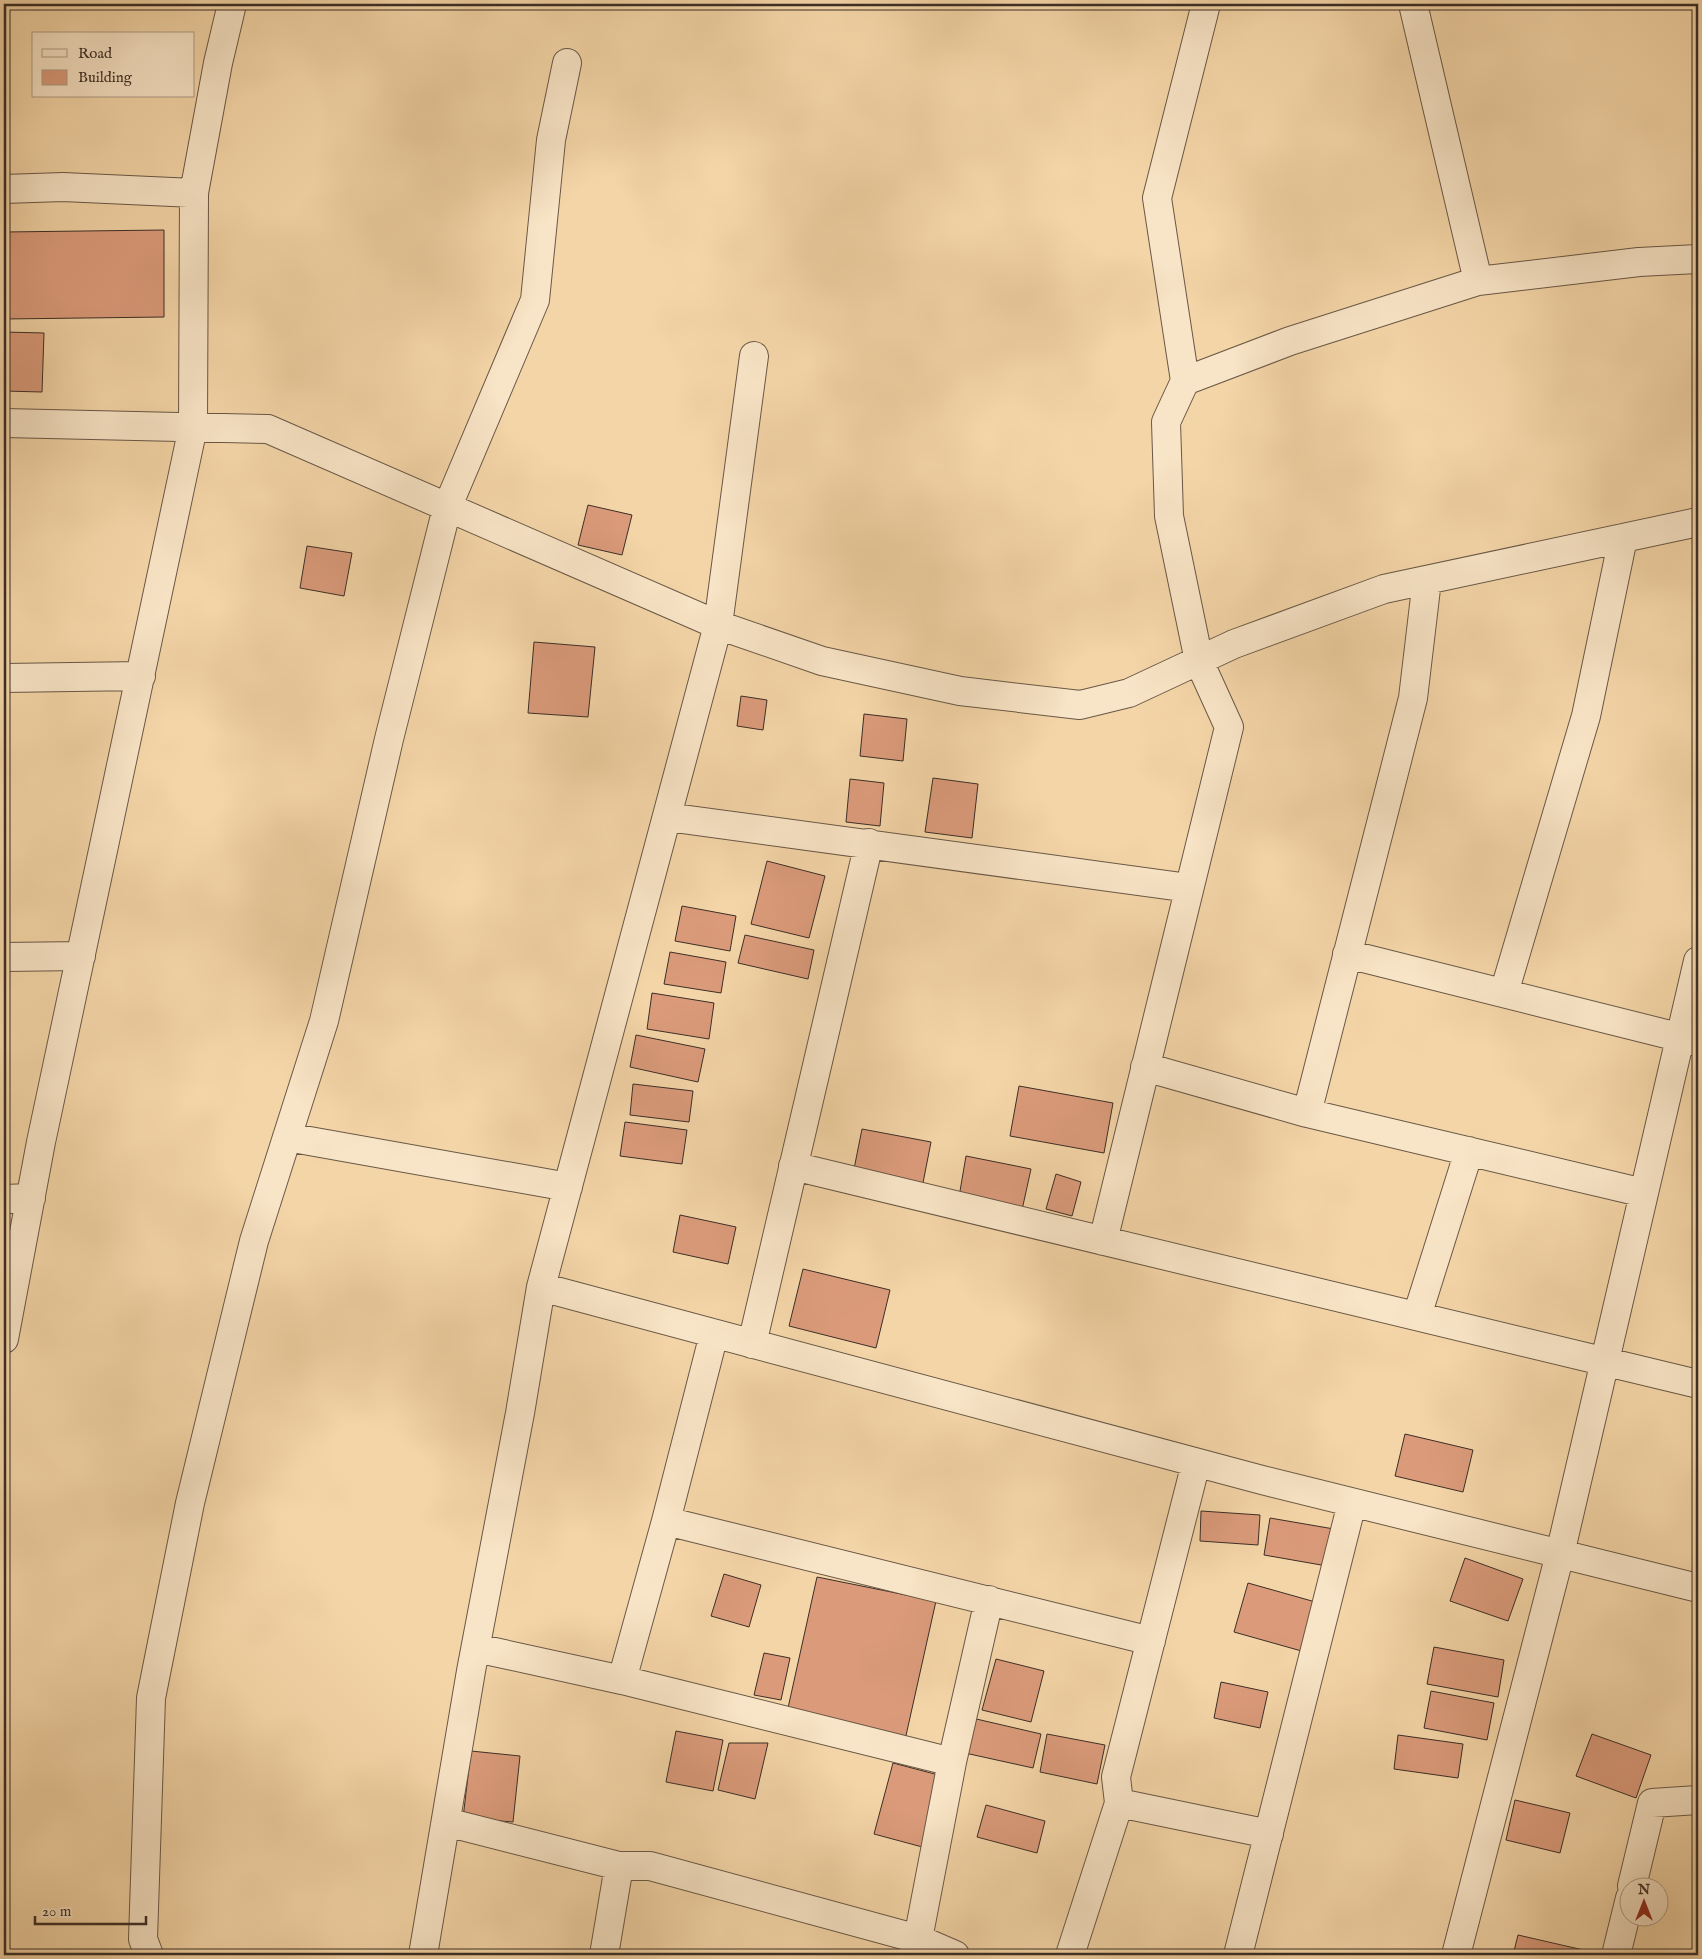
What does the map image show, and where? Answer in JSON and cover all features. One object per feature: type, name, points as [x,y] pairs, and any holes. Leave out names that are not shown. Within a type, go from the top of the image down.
[{"type":"street","points":[[4,1340],[81,956],[194,427],[194,193],[232,4]]},
{"type":"street","points":[[1102,1241],[1229,727],[1199,661],[1169,516],[1166,422],[1185,381],[1157,198],[1206,4]]},
{"type":"street","points":[[1413,4],[1478,281]]},
{"type":"street","points":[[149,1955],[143,1939],[151,1698],[190,1503],[254,1241],[324,1021],[389,739],[447,508],[535,300],[551,140],[568,62]]},
{"type":"street","points":[[4,189],[63,187],[194,193]]},
{"type":"street","points":[[1185,381],[1290,341],[1478,281],[1639,262],[1698,259]]},
{"type":"street","points":[[423,1955],[541,1287],[718,625],[754,356]]},
{"type":"street","points":[[4,423],[268,429],[718,625],[822,661],[960,691],[1080,704],[1129,693],[1234,644],[1384,589],[1698,522]]},
{"type":"street","points":[[1504,993],[1586,716],[1623,538]]},
{"type":"street","points":[[1307,1113],[1414,698],[1427,580]]},
{"type":"street","points":[[4,678],[141,676]]},
{"type":"street","points":[[667,817],[1189,888]]},
{"type":"street","points":[[752,1344],[869,843]]},
{"type":"street","points":[[1348,954],[1689,1040]]},
{"type":"street","points":[[4,957],[81,956]]},
{"type":"street","points":[[1456,1955],[1560,1554],[1644,1193],[1689,1040],[1698,961]]},
{"type":"street","points":[[1145,1067],[1307,1113],[1644,1193]]},
{"type":"street","points":[[287,1137],[568,1187]]},
{"type":"street","points":[[1417,1316],[1469,1152]]},
{"type":"street","points":[[793,1166],[1698,1384]]},
{"type":"street","points":[[4,1199],[31,1198]]},
{"type":"street","points":[[541,1287],[1196,1463],[1698,1588]]},
{"type":"street","points":[[622,1680],[666,1521],[714,1334]]},
{"type":"street","points":[[1070,1955],[1119,1803],[1116,1777],[1196,1463]]},
{"type":"street","points":[[1238,1955],[1352,1503]]},
{"type":"street","points":[[666,1521],[1151,1641]]},
{"type":"street","points":[[916,1947],[952,1762],[989,1600]]},
{"type":"street","points":[[476,1648],[622,1680],[952,1762]]},
{"type":"street","points":[[1634,1876],[1652,1803],[1698,1800]]},
{"type":"street","points":[[1119,1803],[1269,1834]]},
{"type":"street","points":[[446,1822],[619,1866],[650,1866],[916,1947],[955,1955]]},
{"type":"street","points":[[604,1955],[619,1866]]},
{"type":"street","points":[[1616,1955],[1623,1926]]},
{"type":"building","points":[[164,230],[164,317],[4,319],[4,232]]},
{"type":"building","points":[[4,332],[44,333],[42,392],[4,391]]},
{"type":"building","points":[[588,505],[632,515],[622,555],[578,545]]},
{"type":"building","points":[[307,546],[352,553],[344,596],[300,588]]},
{"type":"building","points":[[534,642],[595,647],[588,717],[528,713]]},
{"type":"building","points":[[741,696],[767,700],[763,730],[737,726]]},
{"type":"building","points":[[864,714],[907,719],[903,761],[860,756]]},
{"type":"building","points":[[933,778],[978,784],[972,838],[925,832]]},
{"type":"building","points":[[850,779],[884,783],[880,826],[846,822]]},
{"type":"building","points":[[767,861],[825,876],[809,938],[751,924]]},
{"type":"building","points":[[682,906],[736,916],[730,951],[675,941]]},
{"type":"building","points":[[745,935],[814,950],[808,979],[738,963]]},
{"type":"building","points":[[670,952],[726,962],[721,993],[664,984]]},
{"type":"building","points":[[652,993],[714,1003],[709,1039],[647,1029]]},
{"type":"building","points":[[636,1035],[705,1049],[698,1082],[630,1067]]},
{"type":"building","points":[[633,1084],[693,1091],[689,1122],[630,1115]]},
{"type":"building","points":[[1019,1086],[1113,1103],[1104,1153],[1010,1136]]},
{"type":"building","points":[[625,1122],[687,1130],[682,1164],[620,1156]]},
{"type":"building","points":[[862,1129],[931,1142],[922,1188],[853,1174]]},
{"type":"building","points":[[966,1156],[1031,1169],[1022,1210],[959,1197]]},
{"type":"building","points":[[1056,1174],[1081,1182],[1072,1216],[1046,1209]]},
{"type":"building","points":[[680,1215],[736,1227],[728,1264],[673,1252]]},
{"type":"building","points":[[803,1269],[890,1290],[876,1348],[789,1326]]},
{"type":"building","points":[[1405,1434],[1473,1450],[1463,1492],[1395,1476]]},
{"type":"building","points":[[1201,1511],[1260,1515],[1258,1545],[1200,1541]]},
{"type":"building","points":[[1270,1518],[1334,1529],[1327,1566],[1264,1555]]},
{"type":"building","points":[[1465,1558],[1523,1579],[1508,1621],[1450,1601]]},
{"type":"building","points":[[724,1574],[761,1585],[749,1627],[711,1616]]},
{"type":"building","points":[[817,1577],[936,1601],[905,1740],[788,1708]]},
{"type":"building","points":[[1248,1583],[1319,1603],[1305,1652],[1234,1632]]},
{"type":"building","points":[[1434,1647],[1504,1660],[1498,1697],[1427,1684]]},
{"type":"building","points":[[764,1653],[790,1658],[781,1700],[754,1695]]},
{"type":"building","points":[[996,1659],[1044,1671],[1031,1722],[982,1710]]},
{"type":"building","points":[[1221,1682],[1268,1692],[1260,1728],[1214,1718]]},
{"type":"building","points":[[1431,1691],[1494,1703],[1487,1740],[1424,1728]]},
{"type":"building","points":[[972,1718],[1041,1734],[1033,1768],[965,1753]]},
{"type":"building","points":[[676,1731],[723,1740],[713,1791],[666,1782]]},
{"type":"building","points":[[1047,1734],[1105,1745],[1097,1784],[1040,1772]]},
{"type":"building","points":[[1592,1734],[1651,1755],[1636,1798],[1576,1776]]},
{"type":"building","points":[[1398,1735],[1463,1744],[1458,1778],[1394,1769]]},
{"type":"building","points":[[729,1743],[768,1743],[755,1799],[718,1790]]},
{"type":"building","points":[[471,1751],[520,1756],[513,1822],[463,1818]]},
{"type":"building","points":[[893,1763],[946,1777],[926,1848],[874,1834]]},
{"type":"building","points":[[1515,1800],[1570,1813],[1560,1853],[1506,1840]]},
{"type":"building","points":[[986,1805],[1045,1821],[1037,1853],[977,1837]]},
{"type":"building","points":[[1518,1935],[1592,1952],[1592,1955],[1513,1955]]}]
